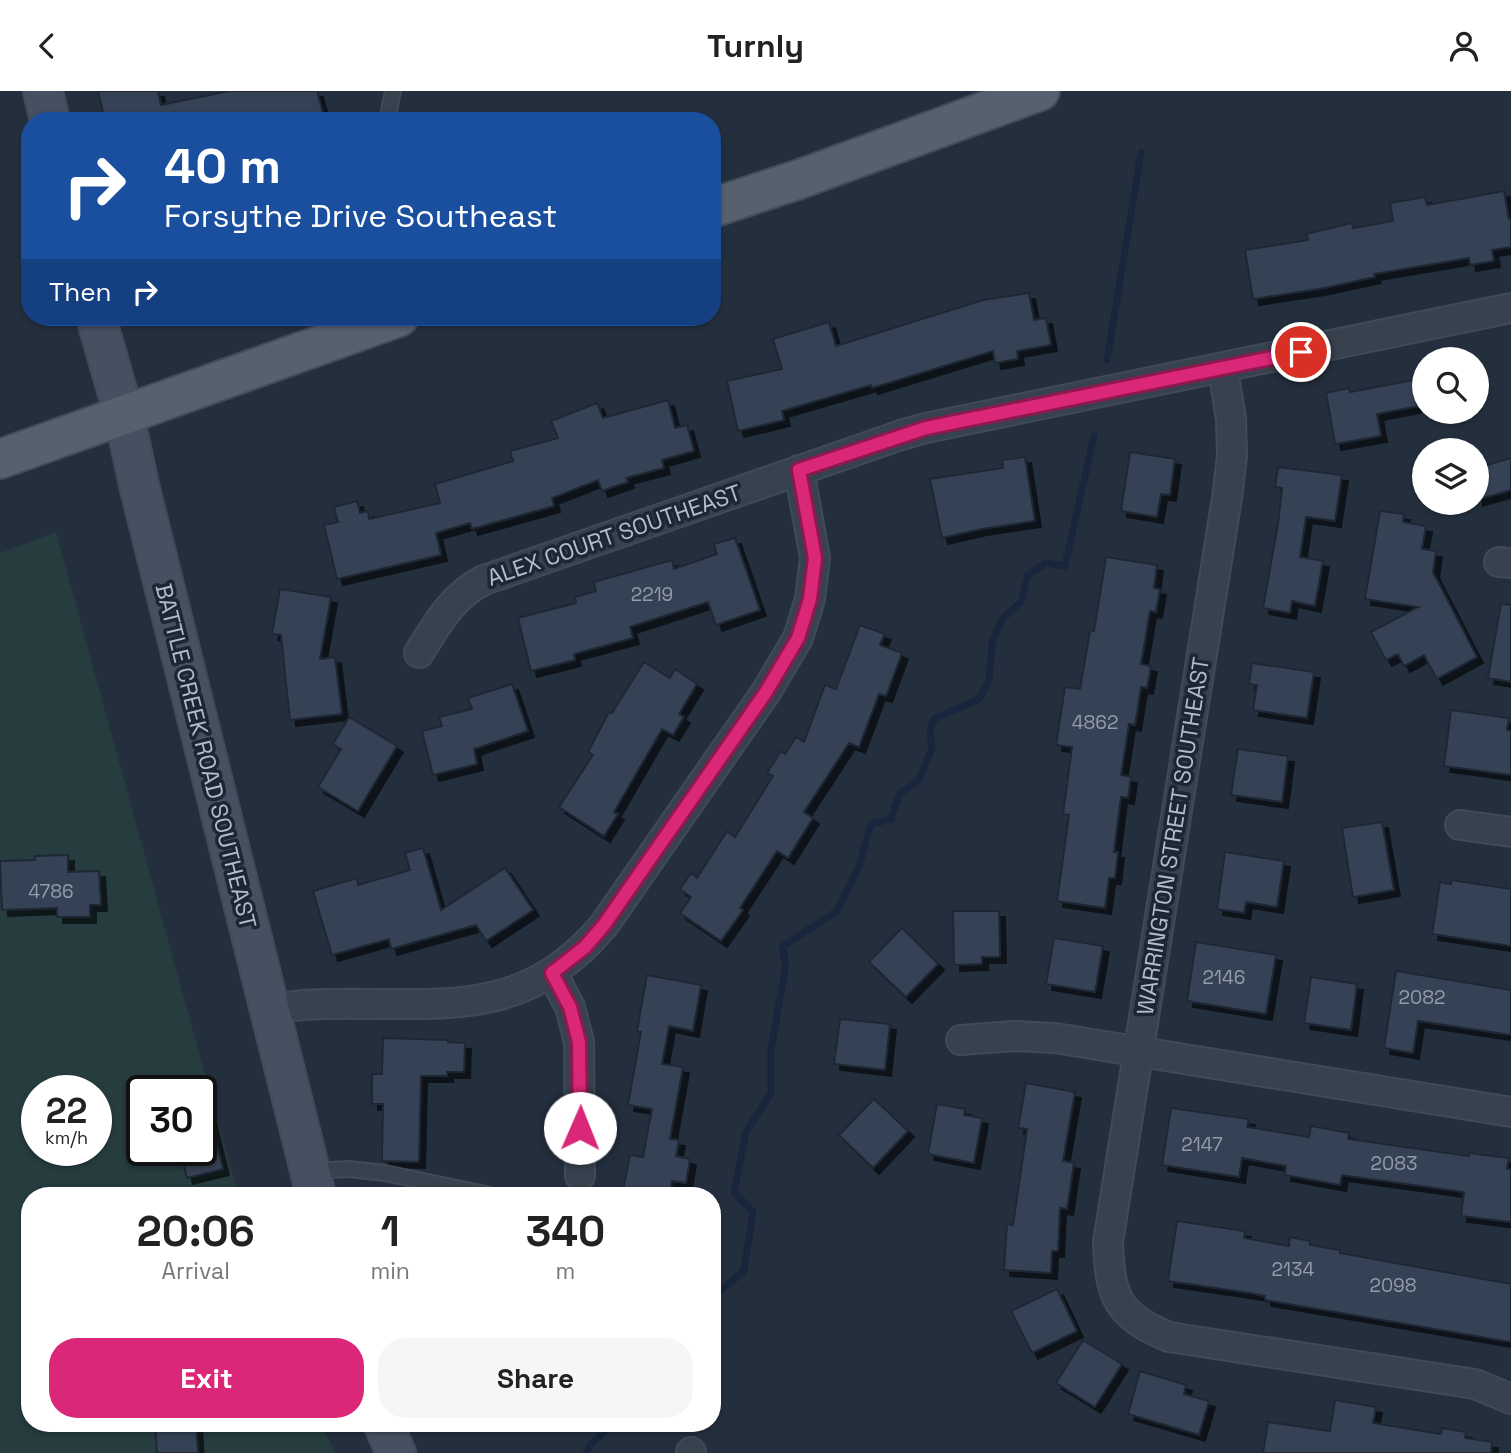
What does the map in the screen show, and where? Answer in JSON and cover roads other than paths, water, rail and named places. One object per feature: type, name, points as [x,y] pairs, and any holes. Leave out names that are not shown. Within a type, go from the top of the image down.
[{"type":"main road","points":[[43,91],[48,112]]},
{"type":"main road","points":[[721,205],[1040,91]]},
{"type":"main road","name":"BATTLE CREEK ROAD SOUTHEAST","points":[[99,326],[124,415],[139,485],[313,1183]]},
{"type":"main road","points":[[0,459],[374,326]]},
{"type":"main road","points":[[387,1432],[396,1453]]},
{"type":"street","name":"ALEX COURT SOUTHEAST","points":[[419,653],[456,599],[476,584],[926,428],[1511,308]]},
{"type":"street","name":"WARRINGTON STREET SOUTHEAST","points":[[1223,369],[1231,419],[1232,456],[1227,498],[1108,1242],[1109,1277],[1118,1301],[1131,1317],[1169,1337],[1475,1384],[1511,1399]]},
{"type":"street","points":[[270,1009],[320,1003],[443,1005],[499,995],[552,973],[585,947],[604,925],[766,692],[798,638],[810,599],[815,558],[799,470]]},
{"type":"street","points":[[1460,825],[1511,832]]},
{"type":"street","points":[[552,973],[570,1007],[579,1042],[580,1176]]},
{"type":"street","points":[[961,1040],[1014,1036],[1055,1038],[1511,1112]]},
{"type":"lane","points":[[389,112],[393,91]]},
{"type":"lane","points":[[313,1183],[349,1169],[385,1173],[452,1187]]},
{"type":"waterway","points":[[1107,360],[1141,153]]},
{"type":"waterway","points":[[721,1290],[744,1271],[753,1212],[734,1192],[746,1132],[771,1093],[771,1049],[786,965],[782,947],[837,911],[858,869],[871,824],[891,819],[899,794],[919,780],[932,748],[930,730],[934,719],[979,699],[989,681],[992,643],[1002,619],[1021,602],[1028,575],[1046,563],[1065,566],[1094,436]]},
{"type":"waterway","points":[[586,1453],[590,1445],[604,1432]]}]
